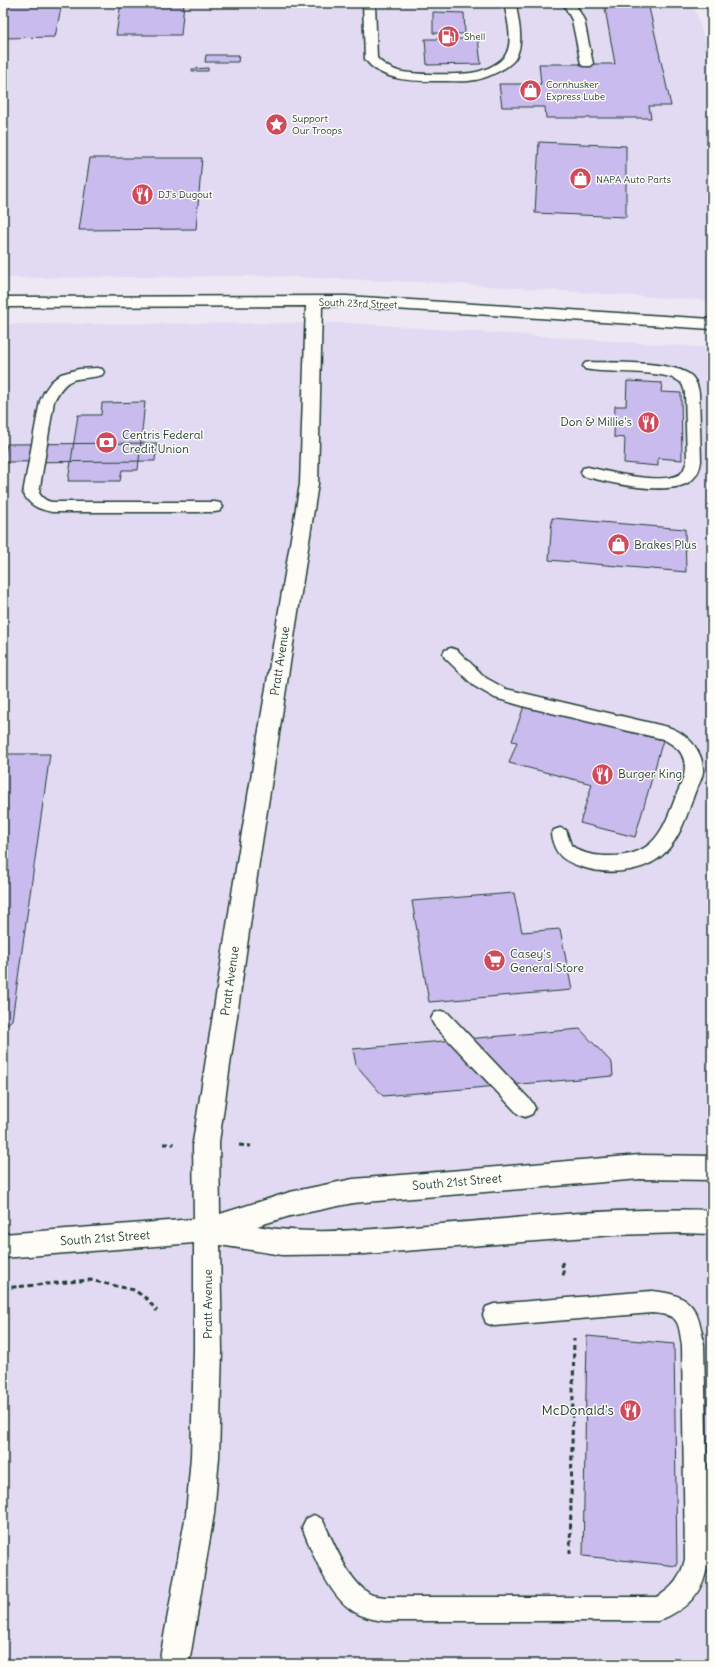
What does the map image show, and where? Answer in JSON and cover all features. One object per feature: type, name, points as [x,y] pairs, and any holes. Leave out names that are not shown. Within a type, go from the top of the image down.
[{"type":"street","name":"Pratt Avenue","points":[[174,1664],[200,1514],[205,1457],[208,1350],[206,1142],[248,862],[308,484],[314,301]]},
{"type":"street","name":"South 23rd Street","points":[[3,302],[346,301],[712,324]]},
{"type":"street","name":"South 21st Street","points":[[3,1246],[207,1230],[290,1204],[353,1191],[616,1168],[712,1168]]},
{"type":"street","name":"South 21st Street","points":[[207,1230],[282,1243],[365,1242],[614,1223],[682,1221],[712,1222]]},
{"type":"lane","points":[[369,3],[372,59],[380,67],[393,73],[410,77],[474,76],[500,66],[509,59],[514,49],[515,36],[510,3]]},
{"type":"lane","points":[[569,3],[578,20],[586,64]]},
{"type":"lane","points":[[588,472],[624,481],[671,482],[684,478],[692,471],[694,461],[692,393],[690,386],[684,378],[662,371],[590,366]]},
{"type":"lane","points":[[97,372],[65,376],[53,387],[47,401],[31,494],[34,500],[41,505],[52,507],[214,507]]},
{"type":"lane","points":[[451,654],[480,682],[501,694],[668,734],[681,741],[690,751],[694,762],[694,773],[668,837],[652,854],[629,864],[617,866],[592,863],[572,855],[564,849],[560,836]]},
{"type":"lane","points":[[441,1019],[526,1108]]},
{"type":"lane","points":[[314,1526],[344,1588],[357,1600],[372,1607],[385,1609],[658,1609],[679,1597],[686,1591],[694,1576],[698,1559],[693,1345],[689,1323],[683,1312],[668,1302],[652,1302],[494,1315]]},
{"type":"path","points":[[562,1262],[574,1338],[570,1554]]},
{"type":"path","points":[[3,1288],[90,1280],[134,1290],[147,1299],[157,1311]]},
{"type":"shaded area","points":[[3,3],[693,3],[708,50],[712,109],[712,301],[445,283],[266,276],[3,278]]},
{"type":"shaded area","points":[[350,323],[712,348],[712,1664],[3,1664],[3,324]]},
{"type":"building","points":[[8,3],[62,3],[55,37],[3,38],[3,27]]},
{"type":"building","points":[[121,3],[184,3],[181,35],[116,35]]},
{"type":"building","points":[[604,3],[648,3],[671,106],[649,106],[651,118],[546,118],[545,107],[502,107],[499,84],[541,84],[539,64],[615,64]]},
{"type":"building","points":[[433,12],[464,13],[465,34],[433,33]]},
{"type":"building","points":[[425,39],[478,39],[481,64],[427,65]]},
{"type":"building","points":[[206,55],[239,55],[238,62],[205,62]]},
{"type":"building","points":[[208,68],[208,71],[192,71],[192,69]]},
{"type":"building","name":"NAPA Auto Parts","points":[[539,142],[626,146],[626,217],[535,213]]},
{"type":"building","name":"DJ's Dugout","points":[[90,158],[202,158],[196,229],[79,230]]},
{"type":"building","name":"Don & Millie's","points":[[627,381],[662,383],[661,392],[681,393],[682,460],[658,458],[658,466],[624,463],[625,438],[614,437],[615,406],[626,406]]},
{"type":"building","name":"Centris Federal Credit Union","points":[[145,402],[138,470],[122,470],[120,481],[68,481],[78,415],[101,415],[102,403]]},
{"type":"building","points":[[157,443],[155,461],[3,462],[7,444]]},
{"type":"building","name":"Brakes Plus","points":[[552,518],[685,529],[686,572],[549,560]]},
{"type":"building","name":"Burger King","points":[[524,706],[663,740],[635,837],[580,823],[592,784],[509,763],[517,742],[512,741]]},
{"type":"building","points":[[3,754],[50,754],[12,1020],[3,1028]]},
{"type":"building","name":"Casey's General Store","points":[[514,893],[522,932],[560,929],[572,990],[429,1002],[412,901]]},
{"type":"building","points":[[580,1029],[612,1063],[613,1076],[383,1096],[356,1065],[353,1049]]},
{"type":"building","points":[[587,1336],[674,1344],[677,1566],[583,1556]]},
{"type":"place","name":"Shell","points":[[449,36]]},
{"type":"place","name":"Cornhusker Express Lube","points":[[531,90]]},
{"type":"place","name":"Support Our Troops","points":[[276,124]]},
{"type":"place","name":"NAPA Auto Parts","points":[[581,179]]},
{"type":"place","name":"DJ's Dugout","points":[[142,194]]},
{"type":"place","name":"Don & Millie's","points":[[648,422]]},
{"type":"place","name":"Centris Federal Credit Union","points":[[107,442]]},
{"type":"place","name":"Brakes Plus","points":[[618,545]]},
{"type":"place","name":"Burger King","points":[[602,774]]},
{"type":"place","name":"Casey's General Store","points":[[494,961]]},
{"type":"place","name":"McDonald's","points":[[630,1410]]}]
